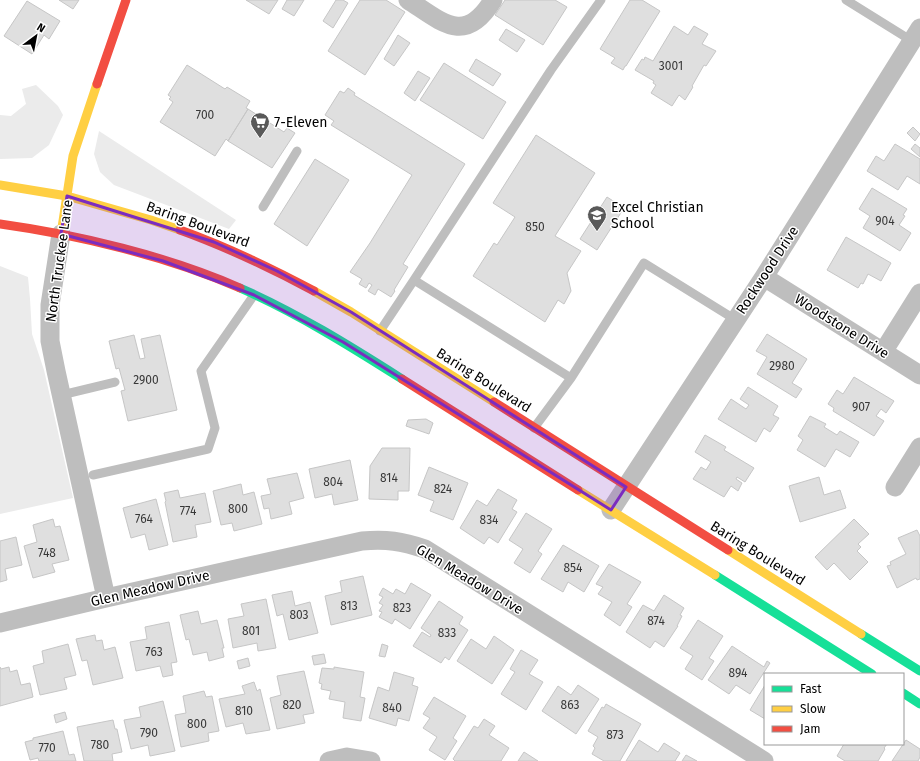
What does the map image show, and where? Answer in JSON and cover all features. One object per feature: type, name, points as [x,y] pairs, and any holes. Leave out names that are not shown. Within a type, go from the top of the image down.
[{"type":"main road","name":"North Truckee Lane","points":[[61,234],[73,156],[126,0]]},
{"type":"main road","name":"Baring Boulevard","points":[[0,185],[67,196],[151,220],[237,251],[317,292],[380,330],[626,487],[920,671]]},
{"type":"main road","points":[[0,224],[61,234],[114,247],[163,261],[254,295],[343,342],[870,673]]},
{"type":"main road","points":[[904,694],[920,704]]},
{"type":"street","points":[[408,0],[447,25],[458,26],[470,24],[481,17],[493,0]]},
{"type":"street","name":"Rockwood Drive","points":[[611,510],[764,277],[916,34]]},
{"type":"street","name":"North Truckee Lane","points":[[61,234],[50,306],[50,341],[106,598]]},
{"type":"street","name":"Woodstone Drive","points":[[764,277],[920,375]]},
{"type":"street","points":[[883,352],[920,293]]},
{"type":"street","points":[[895,487],[920,447]]},
{"type":"street","name":"Glen Meadow Drive","points":[[0,623],[362,541],[383,539],[404,542],[425,549],[764,761]]},
{"type":"street","points":[[329,761],[347,757],[371,761]]},
{"type":"lane","points":[[380,330],[551,70],[601,0]]},
{"type":"lane","points":[[846,0],[916,34]]},
{"type":"lane","points":[[263,207],[297,151]]},
{"type":"lane","points":[[534,428],[571,378],[644,263],[736,320]]},
{"type":"lane","points":[[414,280],[571,378]]},
{"type":"lane","points":[[93,475],[208,449],[215,428],[201,371],[254,295]]},
{"type":"lane","points":[[61,395],[115,382]]},
{"type":"highlighted area","points":[[67,196],[214,242],[277,271],[351,312],[626,487],[611,510],[343,342],[254,295],[163,261],[61,234]]},
{"type":"shaded area","points":[[36,85],[58,106],[63,115],[49,145],[32,158],[0,159],[0,115],[11,116],[26,104],[22,89]]},
{"type":"shaded area","points":[[99,131],[236,220],[229,229],[114,185],[100,172],[94,154]]},
{"type":"shaded area","points":[[0,266],[28,277],[32,334],[44,370],[73,498],[0,514]]},
{"type":"building","points":[[59,0],[79,0],[73,9]]},
{"type":"building","points":[[246,0],[278,0],[269,14]]},
{"type":"building","points":[[287,0],[304,0],[294,16],[282,9]]},
{"type":"building","points":[[336,0],[343,0],[348,3],[333,28],[323,21]]},
{"type":"building","points":[[360,0],[386,0],[405,12],[365,75],[328,51]]},
{"type":"building","points":[[505,0],[555,0],[567,7],[543,45],[495,15]]},
{"type":"building","points":[[630,0],[642,0],[660,11],[623,70],[611,63],[615,58],[600,49]]},
{"type":"building","points":[[27,1],[60,21],[49,39],[44,35],[32,54],[4,36]]},
{"type":"building","points":[[674,26],[688,35],[694,26],[708,34],[702,44],[716,51],[706,66],[704,65],[685,100],[679,95],[672,106],[651,93],[656,85],[653,83],[654,81],[635,70],[645,57],[653,61]]},
{"type":"building","points":[[506,29],[525,40],[517,52],[499,40]]},
{"type":"building","points":[[398,35],[410,43],[394,66],[384,59]]},
{"type":"building","points":[[476,59],[501,74],[493,86],[469,71]]},
{"type":"building","points":[[444,63],[506,102],[483,139],[420,100]]},
{"type":"building","points":[[187,65],[225,89],[227,87],[250,101],[246,108],[248,109],[228,141],[226,139],[215,156],[160,122],[173,102],[169,99],[171,97],[168,95]]},
{"type":"building","points":[[418,71],[430,78],[415,101],[404,93]]},
{"type":"building","points":[[348,88],[355,93],[354,95],[465,164],[403,264],[408,267],[391,297],[378,289],[375,295],[368,291],[372,285],[369,283],[366,288],[359,284],[362,279],[350,272],[370,243],[412,175],[331,125],[334,121],[325,115],[340,91],[344,93]]},
{"type":"building","name":"7-Eleven","points":[[248,109],[284,132],[287,128],[295,133],[272,168],[228,141]]},
{"type":"building","points":[[913,127],[920,134],[915,141],[907,133]]},
{"type":"building","points":[[536,135],[595,173],[555,236],[581,251],[567,273],[571,291],[564,304],[558,300],[545,322],[473,276],[494,243],[497,245],[515,217],[493,203]]},
{"type":"building","points":[[895,144],[920,159],[920,184],[907,176],[898,190],[867,171],[876,156],[884,161]]},
{"type":"building","points":[[915,144],[920,148],[920,157],[911,149]]},
{"type":"building","points":[[315,159],[349,180],[307,246],[274,224]]},
{"type":"building","points":[[872,188],[907,209],[903,215],[905,216],[899,225],[911,233],[900,251],[863,228],[870,216],[859,209]]},
{"type":"building","points":[[607,197],[624,208],[597,250],[580,239]]},
{"type":"building","points":[[846,237],[891,263],[881,281],[868,274],[863,284],[861,283],[858,288],[827,270]]},
{"type":"building","points":[[767,334],[807,359],[792,383],[802,389],[796,398],[757,374],[767,357],[756,351]]},
{"type":"building","points":[[134,335],[140,359],[145,358],[141,339],[160,335],[177,410],[128,421],[121,391],[125,390],[119,368],[116,369],[109,341]]},
{"type":"building","points":[[854,377],[894,401],[886,413],[881,409],[876,416],[884,421],[874,436],[833,411],[834,408],[828,404],[837,390],[843,394]]},
{"type":"building","points":[[748,387],[778,406],[773,415],[779,418],[770,432],[764,428],[756,442],[718,419],[731,399],[746,409],[749,405],[740,399]]},
{"type":"building","points":[[810,416],[826,424],[824,427],[837,435],[840,431],[859,442],[850,457],[836,449],[825,467],[797,450],[803,440],[798,436]]},
{"type":"building","points":[[426,419],[433,423],[429,434],[406,426],[408,420]]},
{"type":"building","points":[[705,435],[726,447],[724,450],[754,468],[745,482],[737,477],[736,479],[742,483],[738,491],[731,486],[724,497],[693,479],[701,467],[706,470],[711,462],[695,452]]},
{"type":"building","points":[[382,448],[410,448],[409,491],[398,491],[398,500],[369,499],[370,466]]},
{"type":"building","points":[[350,460],[358,500],[334,505],[332,494],[315,498],[309,469]]},
{"type":"building","points":[[429,467],[468,483],[453,520],[430,511],[434,501],[418,495]]},
{"type":"building","points":[[297,473],[304,498],[289,502],[292,514],[271,519],[269,508],[264,509],[261,496],[271,494],[267,479]]},
{"type":"building","points":[[819,477],[824,495],[840,490],[846,508],[800,522],[789,486]]},
{"type":"building","points":[[241,484],[243,495],[254,492],[262,524],[234,531],[232,523],[221,525],[213,491]]},
{"type":"building","points":[[498,489],[517,500],[512,509],[517,512],[498,543],[489,537],[484,544],[460,528],[477,500],[487,506]]},
{"type":"building","points":[[178,490],[180,498],[205,493],[211,522],[195,525],[197,537],[173,542],[164,493]]},
{"type":"building","points":[[156,499],[168,545],[149,550],[145,534],[131,538],[123,508]]},
{"type":"building","points":[[526,513],[552,529],[538,551],[542,554],[530,573],[514,563],[523,549],[509,540]]},
{"type":"building","points":[[53,519],[55,527],[60,526],[69,560],[52,564],[55,572],[33,578],[24,546],[37,542],[33,525]]},
{"type":"building","points":[[854,519],[869,534],[858,544],[861,547],[857,551],[868,562],[850,580],[834,563],[827,570],[815,557]]},
{"type":"building","points":[[917,530],[920,536],[920,579],[917,580],[916,578],[897,588],[887,566],[891,565],[890,562],[906,554],[898,538]]},
{"type":"building","points":[[16,537],[22,565],[5,569],[7,580],[0,582],[0,541]]},
{"type":"building","points":[[563,545],[599,566],[584,592],[568,582],[563,592],[541,579]]},
{"type":"building","points":[[609,564],[641,582],[627,604],[632,607],[620,626],[604,615],[612,602],[598,594],[603,587],[596,584]]},
{"type":"building","points":[[363,576],[372,615],[331,625],[325,596],[342,592],[340,581]]},
{"type":"building","points":[[411,583],[431,595],[410,629],[395,619],[392,624],[379,617],[382,612],[379,611],[383,605],[379,603],[383,597],[379,595],[383,588],[393,594],[396,589],[405,594]]},
{"type":"building","points":[[292,591],[295,606],[310,602],[318,633],[289,640],[283,614],[277,616],[272,595]]},
{"type":"building","points":[[664,595],[684,608],[680,615],[682,616],[678,626],[664,647],[655,641],[650,648],[626,632],[643,605],[654,611]]},
{"type":"building","points":[[266,599],[276,648],[258,651],[257,643],[233,648],[228,619],[244,616],[241,604]]},
{"type":"building","points":[[439,601],[463,617],[459,624],[468,630],[449,660],[445,657],[441,663],[413,646],[422,632],[430,637],[431,635],[421,628]]},
{"type":"building","points":[[198,611],[201,624],[217,620],[224,648],[222,648],[224,657],[209,661],[207,652],[193,655],[189,639],[186,640],[180,615]]},
{"type":"building","points":[[698,620],[723,636],[709,658],[714,661],[702,680],[685,669],[693,656],[680,648]]},
{"type":"building","points":[[169,622],[177,662],[171,663],[173,675],[163,677],[160,666],[136,671],[130,642],[147,639],[145,627]]},
{"type":"building","points":[[95,635],[96,641],[102,640],[104,650],[115,647],[123,678],[93,685],[87,660],[82,661],[76,639]]},
{"type":"building","points":[[494,636],[514,650],[492,684],[457,661],[471,639],[486,649]]},
{"type":"building","points":[[68,644],[76,675],[64,678],[67,689],[40,695],[33,666],[44,663],[42,651]]},
{"type":"building","points":[[382,644],[388,646],[385,657],[379,656]]},
{"type":"building","points":[[732,646],[764,667],[767,661],[770,663],[750,694],[736,685],[729,694],[708,680]]},
{"type":"building","points":[[521,650],[538,660],[529,674],[543,682],[526,710],[501,694],[515,672],[510,669]]},
{"type":"building","points":[[324,654],[326,663],[314,665],[312,656]]},
{"type":"building","points":[[248,658],[250,666],[239,669],[237,661]]},
{"type":"building","points":[[0,667],[1,669],[9,667],[10,672],[17,670],[21,685],[30,683],[33,697],[0,706]]},
{"type":"building","points":[[334,667],[364,672],[360,697],[365,698],[361,721],[343,718],[345,702],[329,699],[331,691],[321,689],[322,684],[319,683],[322,668],[334,669]]},
{"type":"building","points":[[304,671],[314,713],[303,715],[305,723],[277,729],[270,698],[281,695],[277,676]]},
{"type":"building","points":[[394,672],[414,678],[412,685],[418,687],[409,721],[398,718],[396,726],[369,718],[378,687],[389,691]]},
{"type":"building","points":[[254,682],[257,691],[260,689],[270,730],[246,734],[243,723],[226,727],[219,699],[245,694],[242,686]]},
{"type":"building","points":[[578,685],[599,699],[576,734],[542,711],[558,686],[571,695]]},
{"type":"building","points":[[764,687],[764,718],[750,710]]},
{"type":"building","points":[[204,691],[206,697],[212,696],[219,731],[208,733],[209,741],[181,747],[175,715],[186,713],[183,696]]},
{"type":"building","points":[[434,697],[466,716],[453,738],[457,741],[445,760],[429,750],[437,737],[423,728],[430,718],[423,714]]},
{"type":"building","points":[[163,701],[175,751],[150,756],[148,745],[131,749],[124,720],[141,717],[139,707]]},
{"type":"building","points":[[606,704],[641,724],[620,761],[604,761],[592,754],[595,748],[593,746],[598,737],[588,731],[602,707],[604,708]]},
{"type":"building","points":[[65,712],[67,719],[56,723],[54,715]]},
{"type":"building","points":[[484,719],[495,726],[489,735],[509,748],[501,761],[455,761],[453,759],[474,726],[478,728]]},
{"type":"building","points":[[113,720],[115,729],[117,729],[122,752],[112,754],[113,761],[84,761],[77,727]]},
{"type":"building","points":[[63,731],[69,755],[74,754],[76,761],[39,761],[38,758],[30,760],[25,742],[33,740],[33,738]]},
{"type":"building","points":[[639,740],[658,752],[664,743],[680,753],[675,761],[626,761]]},
{"type":"building","points":[[906,740],[920,749],[920,757],[918,761],[892,761]]},
{"type":"building","points":[[843,745],[886,745],[878,761],[845,761],[837,756]]},
{"type":"building","points":[[524,752],[538,761],[518,761]]},
{"type":"building","points":[[686,755],[697,761],[682,761]]},
{"type":"traffic: fast","points":[[240,288],[303,319],[402,379]]},
{"type":"traffic: fast","points":[[715,575],[870,673]]},
{"type":"traffic: fast","points":[[861,634],[920,671]]},
{"type":"traffic: fast","points":[[904,694],[920,704]]},
{"type":"traffic: slow","points":[[61,234],[73,156],[97,84]]},
{"type":"traffic: slow","points":[[0,185],[67,196],[151,220],[180,230]]},
{"type":"traffic: slow","points":[[314,291],[351,312],[494,402]]},
{"type":"traffic: slow","points":[[578,490],[715,575]]},
{"type":"traffic: slow","points":[[728,550],[861,634]]},
{"type":"traffic: jam","points":[[97,84],[126,0]]},
{"type":"traffic: jam","points":[[0,224],[61,234],[122,248],[183,266],[240,288]]},
{"type":"traffic: jam","points":[[180,230],[215,243],[248,258],[314,291]]},
{"type":"traffic: jam","points":[[402,379],[578,490]]},
{"type":"traffic: jam","points":[[494,402],[728,550]]},
{"type":"place","name":"7-Eleven","points":[[260,139]]},
{"type":"place","name":"Excel Christian School","points":[[597,232]]}]
